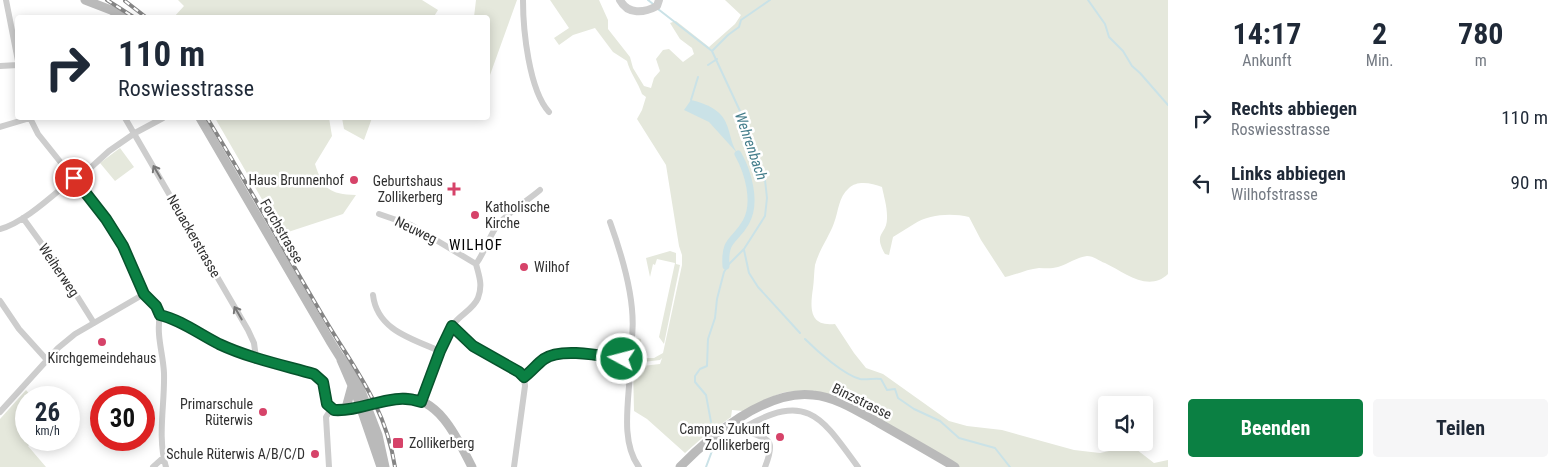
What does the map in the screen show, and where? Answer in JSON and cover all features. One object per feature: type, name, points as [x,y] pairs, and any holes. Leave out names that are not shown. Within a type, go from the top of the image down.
[{"type":"main road","points":[[85,0],[119,15]]},
{"type":"main road","name":"Forchstrasse","points":[[201,120],[340,357],[349,366],[381,467]]},
{"type":"main road","name":"Forchstrasse","points":[[340,357],[352,386],[378,435],[385,467]]},
{"type":"main road","points":[[346,408],[352,386]]},
{"type":"main road","name":"Binzstrasse","points":[[680,467],[703,445],[738,422],[781,398],[801,394],[822,396],[846,405],[955,467]]},
{"type":"main road","points":[[363,406],[405,397],[421,402],[438,412],[447,423],[472,467]]},
{"type":"street","points":[[6,0],[15,46]]},
{"type":"street","points":[[522,0],[530,66],[538,93],[544,107],[549,112]]},
{"type":"street","points":[[620,0],[624,6],[631,10],[642,11],[656,5]]},
{"type":"street","points":[[0,66],[15,65]]},
{"type":"street","points":[[0,127],[23,120]]},
{"type":"street","points":[[31,120],[38,134],[106,219],[123,246],[144,294],[156,306],[160,315],[158,335],[164,371],[163,458],[166,467]]},
{"type":"street","name":"Neuackerstrasse","points":[[126,120],[248,330],[254,343],[256,358]]},
{"type":"street","points":[[0,229],[23,218],[75,180],[109,151],[135,133],[159,120]]},
{"type":"street","points":[[421,402],[440,351],[452,326],[459,317],[470,309],[478,298],[481,278],[476,264],[497,226],[504,218],[540,190]]},
{"type":"street","name":"Neuweg","points":[[379,214],[411,225],[476,264]]},
{"type":"street","name":"Weiherweg","points":[[23,218],[60,269],[94,323]]},
{"type":"street","points":[[610,222],[624,262],[630,295],[632,320],[631,350],[626,361],[630,371],[629,438],[639,467]]},
{"type":"street","points":[[1,409],[47,360],[76,334],[144,294]]},
{"type":"street","points":[[373,295],[382,319],[391,328],[440,351]]},
{"type":"street","points":[[0,301],[19,329],[47,360]]},
{"type":"street","points":[[160,315],[172,318],[219,344],[256,358],[320,377],[324,388],[324,399],[331,408],[338,410],[363,406]]},
{"type":"street","points":[[452,326],[473,346],[519,372],[524,377],[525,386],[514,467]]},
{"type":"street","points":[[524,377],[544,358],[559,354],[570,353],[626,361]]},
{"type":"street","points":[[328,467],[326,417],[331,408]]},
{"type":"street","points":[[738,422],[745,427],[764,416],[778,412],[799,411],[810,413],[829,428],[858,467]]},
{"type":"street","points":[[738,422],[747,431],[762,436],[769,443],[771,447],[770,455],[765,467]]},
{"type":"street","points":[[153,467],[163,458]]},
{"type":"shaded area","points":[[178,0],[422,0],[438,10],[435,15],[176,15],[184,6]]},
{"type":"shaded area","points":[[476,0],[517,0],[490,75],[490,15],[474,15]]},
{"type":"shaded area","points":[[550,0],[599,0],[608,20],[608,29],[630,57],[633,68],[644,86],[651,88],[654,78],[660,71],[656,59],[663,50],[669,49],[683,62],[694,54],[692,48],[680,39],[670,23],[676,21],[709,47],[735,24],[741,15],[725,0],[1168,0],[1168,274],[1152,282],[1144,281],[1087,256],[1058,267],[1039,268],[1005,277],[981,240],[969,217],[955,215],[934,216],[920,221],[893,237],[889,255],[885,254],[880,241],[887,222],[882,187],[869,183],[860,183],[852,185],[845,192],[834,223],[819,254],[815,265],[812,309],[813,315],[820,322],[835,324],[866,368],[883,374],[949,421],[967,426],[1002,430],[1074,450],[1100,453],[1109,451],[1138,451],[1154,463],[1168,460],[1168,467],[953,467],[892,427],[836,396],[814,391],[785,392],[743,411],[732,410],[731,417],[685,453],[647,419],[634,411],[633,367],[660,364],[662,358],[660,360],[635,363],[636,338],[641,339],[644,358],[654,358],[663,353],[682,265],[682,255],[666,165],[637,119],[646,97],[642,94],[627,61],[613,52],[595,28],[573,35],[559,45],[554,38],[569,28]]},
{"type":"shaded area","points":[[216,120],[329,120],[332,136],[315,164],[324,185],[339,193],[356,195],[343,214],[282,234]]},
{"type":"shaded area","points":[[342,120],[371,120],[364,140],[344,129]]},
{"type":"shaded area","points":[[120,148],[134,167],[115,181],[100,163]]},
{"type":"shaded area","points":[[670,251],[676,253],[676,264],[680,265],[664,344],[659,337],[675,263],[657,259],[655,265],[653,264],[650,277],[646,258]]},
{"type":"shaded area","points":[[15,402],[15,451],[32,451],[46,467],[0,467],[0,419]]},
{"type":"water","points":[[691,100],[718,112],[726,122],[733,145],[738,154],[709,122],[684,110]]},
{"type":"waterway","name":"Wehrenbach","points":[[648,0],[653,4]]},
{"type":"waterway","points":[[712,51],[739,27],[741,20],[770,0]]},
{"type":"waterway","points":[[1088,0],[1105,24],[1109,37],[1123,51],[1132,66],[1168,105]]},
{"type":"waterway","name":"Wehrenbach","points":[[658,9],[712,51],[740,111],[765,180],[767,198],[765,216],[744,249],[724,272],[717,299],[715,318],[708,339],[707,366],[700,369],[695,376],[695,382],[706,395],[711,422]]},
{"type":"waterway","points":[[708,65],[717,59]]},
{"type":"waterway","points":[[691,100],[698,77]]},
{"type":"waterway","points":[[726,266],[729,245],[746,222],[751,205],[748,178],[738,154]]},
{"type":"waterway","points":[[744,250],[749,273],[758,287],[800,333]]},
{"type":"waterway","points":[[805,339],[846,373],[860,379],[881,379],[887,390],[895,389],[898,398],[914,409],[940,421],[959,438],[995,448],[1010,467]]},
{"type":"waterway","name":"Wehrenbach","points":[[706,467],[712,451]]},
{"type":"railway","points":[[107,0],[130,15]]},
{"type":"railway","points":[[125,1],[143,15]]},
{"type":"railway","points":[[208,120],[365,385],[383,423],[395,467]]},
{"type":"place","name":"Haus Brunnenhof","points":[[354,180]]},
{"type":"place","name":"Geburtshaus Zollikerberg","points":[[454,189]]},
{"type":"place","name":"Katholische Kirche","points":[[475,215]]},
{"type":"place","name":"Wilhof","points":[[524,267]]},
{"type":"place","name":"Kirchgemeindehaus","points":[[102,342]]},
{"type":"place","name":"Primarschule Rüterwis","points":[[263,412]]},
{"type":"place","name":"Campus Zukunft Zollikerberg","points":[[780,437]]},
{"type":"place","name":"Zollikerberg","points":[[398,443]]},
{"type":"place","name":"Schule Rüterwis A/B/C/D","points":[[315,454]]},
{"type":"district","name":"WILHOF","points":[[476,245]]},
{"type":"route","points":[[74,178],[106,219],[123,246],[144,294],[156,306],[160,315],[169,317],[237,352],[320,377],[323,382],[324,399],[334,410],[360,407],[405,397],[421,402],[440,351],[452,326],[473,346],[519,372],[524,377],[544,358],[559,354],[570,353],[622,359]]}]
